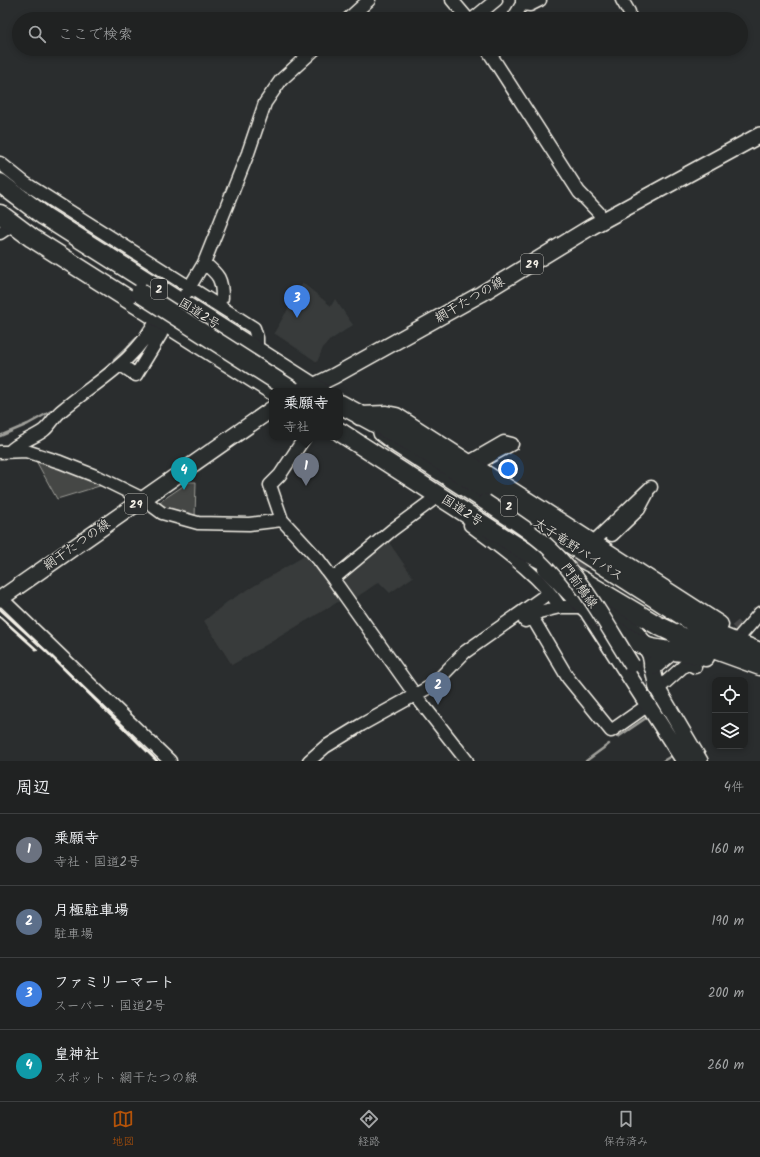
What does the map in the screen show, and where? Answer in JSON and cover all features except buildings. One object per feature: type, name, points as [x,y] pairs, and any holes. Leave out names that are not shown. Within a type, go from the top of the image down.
[{"type":"highway","name":"国道2号","points":[[0,183],[44,216],[257,351],[310,388]]},
{"type":"highway","name":"2","points":[[0,200],[38,228],[288,388]]},
{"type":"highway","name":"国道2号","points":[[2,224],[32,238],[158,326],[269,389]]},
{"type":"highway","name":"2","points":[[343,406],[359,416]]},
{"type":"highway","name":"太子竜野バイパス","points":[[359,416],[412,443],[470,468],[593,546],[657,600],[710,632],[760,652]]},
{"type":"highway","name":"2","points":[[343,423],[514,534],[583,581]]},
{"type":"highway","name":"国道2号","points":[[343,434],[364,452],[432,499],[524,550]]},
{"type":"highway","points":[[593,546],[736,630],[760,642]]},
{"type":"highway","name":"太子竜野バイパス","points":[[524,550],[583,581],[657,625],[691,642],[760,666]]},
{"type":"highway","points":[[524,550],[553,574],[585,607],[630,638],[646,646],[696,654],[760,677]]},
{"type":"highway","points":[[657,600],[736,630]]},
{"type":"highway","points":[[653,666],[671,651]]},
{"type":"main road","name":"網干たつの線","points":[[313,388],[481,294],[603,221],[760,135]]},
{"type":"main road","name":"網干たつの線","points":[[0,598],[269,411]]},
{"type":"main road","name":"門前鵤線","points":[[359,416],[398,446],[485,502],[538,539],[560,559],[580,585],[632,665],[691,761]]},
{"type":"main road","points":[[585,607],[647,709],[684,761]]},
{"type":"main road","points":[[646,646],[662,691],[700,761]]},
{"type":"street","points":[[356,12],[369,0]]},
{"type":"street","points":[[452,0],[462,12]]},
{"type":"street","points":[[482,12],[496,0]]},
{"type":"street","points":[[517,12],[522,2],[530,5],[540,0]]},
{"type":"street","points":[[622,0],[629,12]]},
{"type":"street","points":[[180,302],[204,263],[248,153],[265,103],[281,80],[307,56]]},
{"type":"street","points":[[492,56],[579,192],[598,212],[603,221]]},
{"type":"street","points":[[0,163],[25,183],[254,328],[258,338],[257,351]]},
{"type":"street","points":[[204,263],[218,274],[222,284],[222,298]]},
{"type":"street","points":[[121,365],[136,374],[158,326]]},
{"type":"street","points":[[5,452],[43,430],[60,412],[121,365],[158,326]]},
{"type":"street","points":[[303,440],[280,475],[270,485],[282,520],[333,579],[416,696],[467,761]]},
{"type":"street","points":[[339,440],[364,452]]},
{"type":"street","points":[[5,452],[26,451],[60,462],[98,477],[143,499],[162,513],[198,523],[243,524],[282,520]]},
{"type":"street","points":[[651,487],[639,509],[593,546],[651,487]]},
{"type":"street","points":[[333,579],[432,499]]},
{"type":"street","points":[[468,520],[510,555],[554,597],[560,607]]},
{"type":"street","points":[[560,607],[566,587]]},
{"type":"street","points":[[309,761],[325,747],[433,685],[465,652],[546,595]]},
{"type":"street","points":[[0,598],[170,761]]},
{"type":"street","points":[[736,630],[760,605]]},
{"type":"street","points":[[496,631],[513,627],[532,617],[538,612],[560,607],[585,607]]},
{"type":"street","points":[[736,630],[760,613]]},
{"type":"street","points":[[532,617],[568,678],[611,731],[647,709]]},
{"type":"street","points":[[662,691],[687,663],[697,665]]},
{"type":"shaded area","points":[[303,283],[331,306],[335,299],[353,325],[329,341],[323,348],[317,362],[274,333]]},
{"type":"shaded area","points":[[35,459],[106,484],[57,499]]},
{"type":"shaded area","points":[[189,482],[196,482],[195,518],[160,507],[161,501]]},
{"type":"shaded area","points":[[388,541],[413,577],[390,593],[379,582],[354,599],[340,580]]},
{"type":"shaded area","points":[[306,555],[343,599],[232,665],[204,621],[227,602]]},
{"type":"waterway","points":[[100,374],[139,336],[147,323]]},
{"type":"waterway","points":[[0,436],[28,424],[55,409]]},
{"type":"waterway","points":[[618,737],[646,718]]},
{"type":"waterway","points":[[586,761],[609,744]]},
{"type":"waterway","points":[[663,761],[673,755]]},
{"type":"tunnel","points":[[564,578],[594,552]]},
{"type":"tunnel","points":[[722,642],[742,625]]},
{"type":"railway","points":[[0,609],[46,651],[157,761]]},
{"type":"railway","points":[[0,617],[37,650]]},
{"type":"place","name":"ファミリーマート","points":[[297,318]]},
{"type":"place","name":"乗願寺","points":[[306,486]]},
{"type":"place","name":"皇神社","points":[[184,490]]},
{"type":"place","name":"月極駐車場","points":[[438,705]]}]
